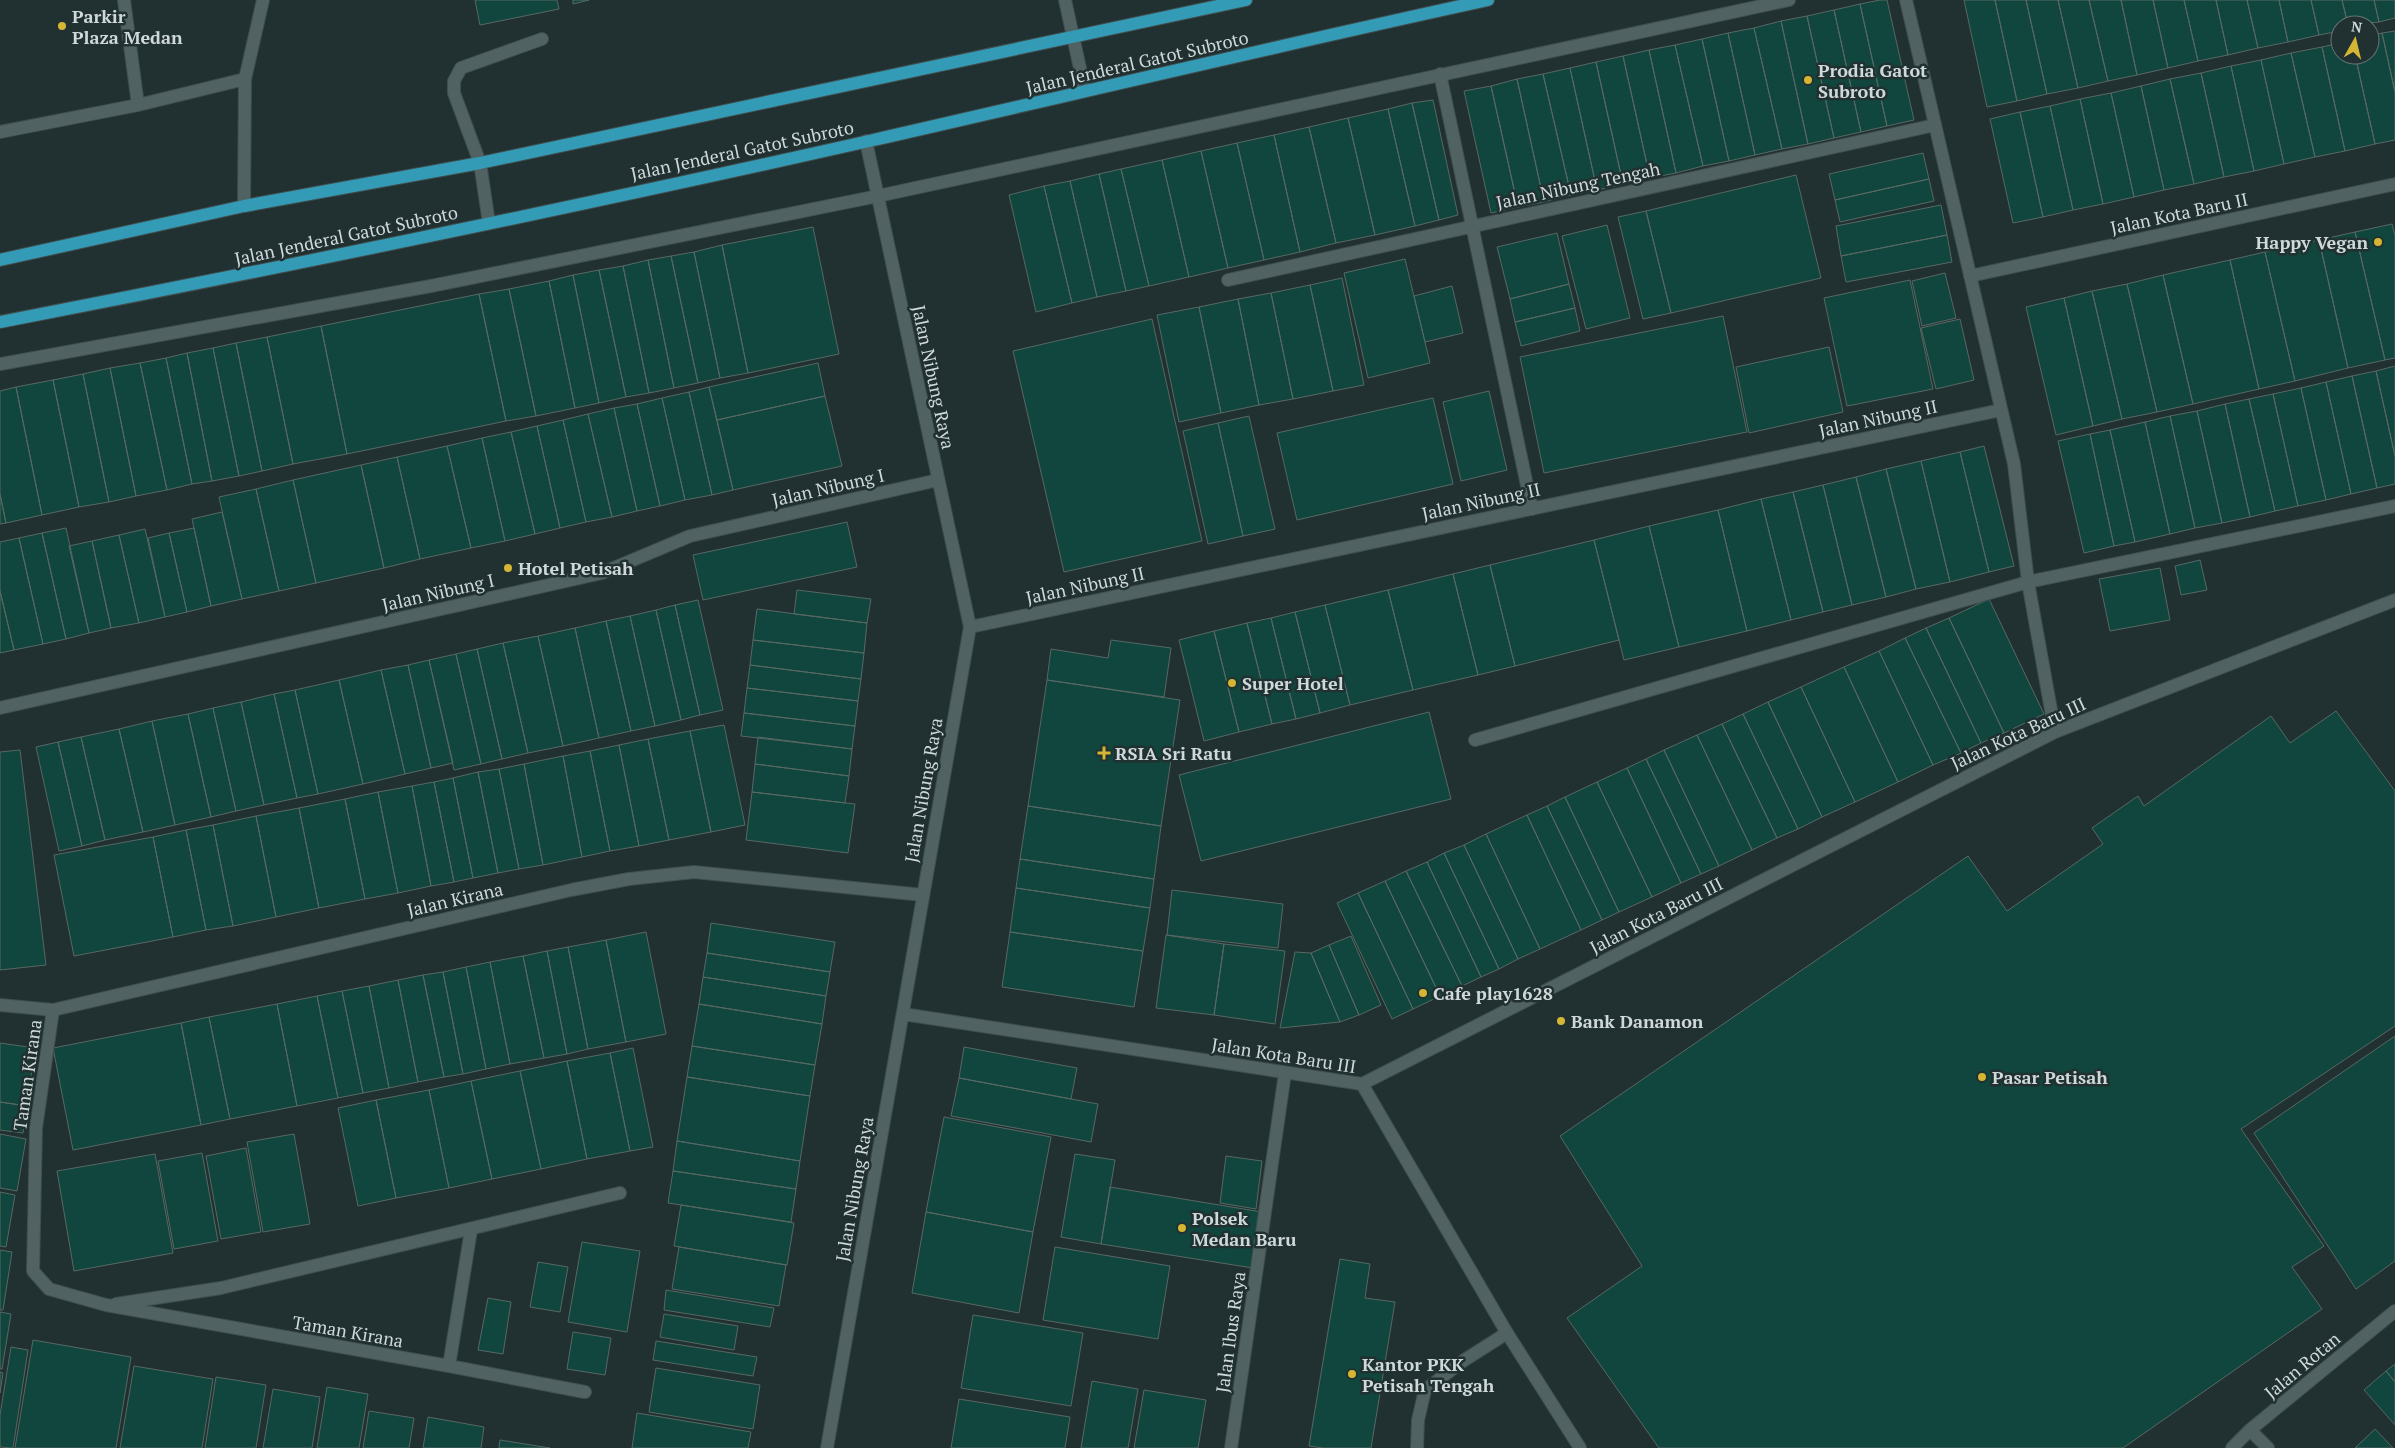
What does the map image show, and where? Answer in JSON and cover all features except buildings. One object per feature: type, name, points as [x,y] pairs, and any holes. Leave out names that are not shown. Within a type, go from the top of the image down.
[{"type":"main road","name":"Jalan Jenderal Gatot Subroto","points":[[0,260],[244,206],[480,163],[1246,0]]},
{"type":"main road","name":"Jalan Jenderal Gatot Subroto","points":[[0,322],[159,292],[490,223],[866,141],[1488,0]]},
{"type":"street","points":[[124,0],[138,105]]},
{"type":"street","points":[[244,206],[245,79],[262,0]]},
{"type":"street","points":[[1065,0],[1085,91]]},
{"type":"street","points":[[0,364],[431,286],[878,196],[1789,0]]},
{"type":"street","points":[[1906,0],[2014,464],[2028,582],[2055,732]]},
{"type":"street","points":[[490,223],[480,163],[454,93],[454,81],[461,68],[542,39]]},
{"type":"street","points":[[1440,74],[1532,509]]},
{"type":"street","points":[[0,132],[138,105],[245,79]]},
{"type":"street","name":"Jalan Nibung Tengah","points":[[1228,280],[1934,124]]},
{"type":"street","name":"Jalan Nibung Raya","points":[[827,1448],[970,627],[866,141]]},
{"type":"street","name":"Jalan Kota Baru II","points":[[1970,276],[2395,184]]},
{"type":"street","name":"Jalan Nibung II","points":[[970,627],[2001,410]]},
{"type":"street","name":"Jalan Nibung I","points":[[0,708],[602,573],[690,536],[938,480]]},
{"type":"street","points":[[1475,740],[2028,582],[2395,506]]},
{"type":"street","name":"Jalan Kota Baru III","points":[[902,1014],[1362,1084],[2055,732],[2395,600]]},
{"type":"street","name":"Jalan Kirana","points":[[0,1005],[53,1010],[571,890],[629,879],[694,872],[922,895]]},
{"type":"street","name":"Taman Kirana","points":[[53,1010],[36,1128],[33,1271],[49,1289],[106,1306],[449,1366],[585,1392]]},
{"type":"street","name":"Jalan Ibus Raya","points":[[1230,1448],[1284,1073]]},
{"type":"street","points":[[1362,1084],[1507,1333],[1580,1448]]},
{"type":"street","name":"Taman Kirana","points":[[106,1306],[221,1288],[620,1194]]},
{"type":"street","points":[[449,1366],[471,1230]]},
{"type":"street","name":"Jalan Rotan","points":[[2232,1448],[2250,1430],[2395,1311]]},
{"type":"street","points":[[1417,1448],[1420,1402],[1425,1390],[1463,1361],[1507,1333]]},
{"type":"street","points":[[2250,1430],[2268,1448]]},
{"type":"place","name":"Parkir Plaza Medan","points":[[62,26]]},
{"type":"place","name":"Prodia Gatot Subroto","points":[[1808,80]]},
{"type":"place","name":"Happy Vegan","points":[[2378,242]]},
{"type":"place","name":"Hotel Petisah","points":[[508,568]]},
{"type":"place","name":"Super Hotel","points":[[1232,683]]},
{"type":"place","name":"RSIA Sri Ratu","points":[[1104,753]]},
{"type":"place","name":"Cafe play1628","points":[[1423,993]]},
{"type":"place","name":"Bank Danamon","points":[[1561,1021]]},
{"type":"place","name":"Pasar Petisah","points":[[1982,1077]]},
{"type":"place","name":"Polsek Medan Baru","points":[[1182,1228]]},
{"type":"place","name":"Kantor PKK Petisah Tengah","points":[[1352,1374]]}]
